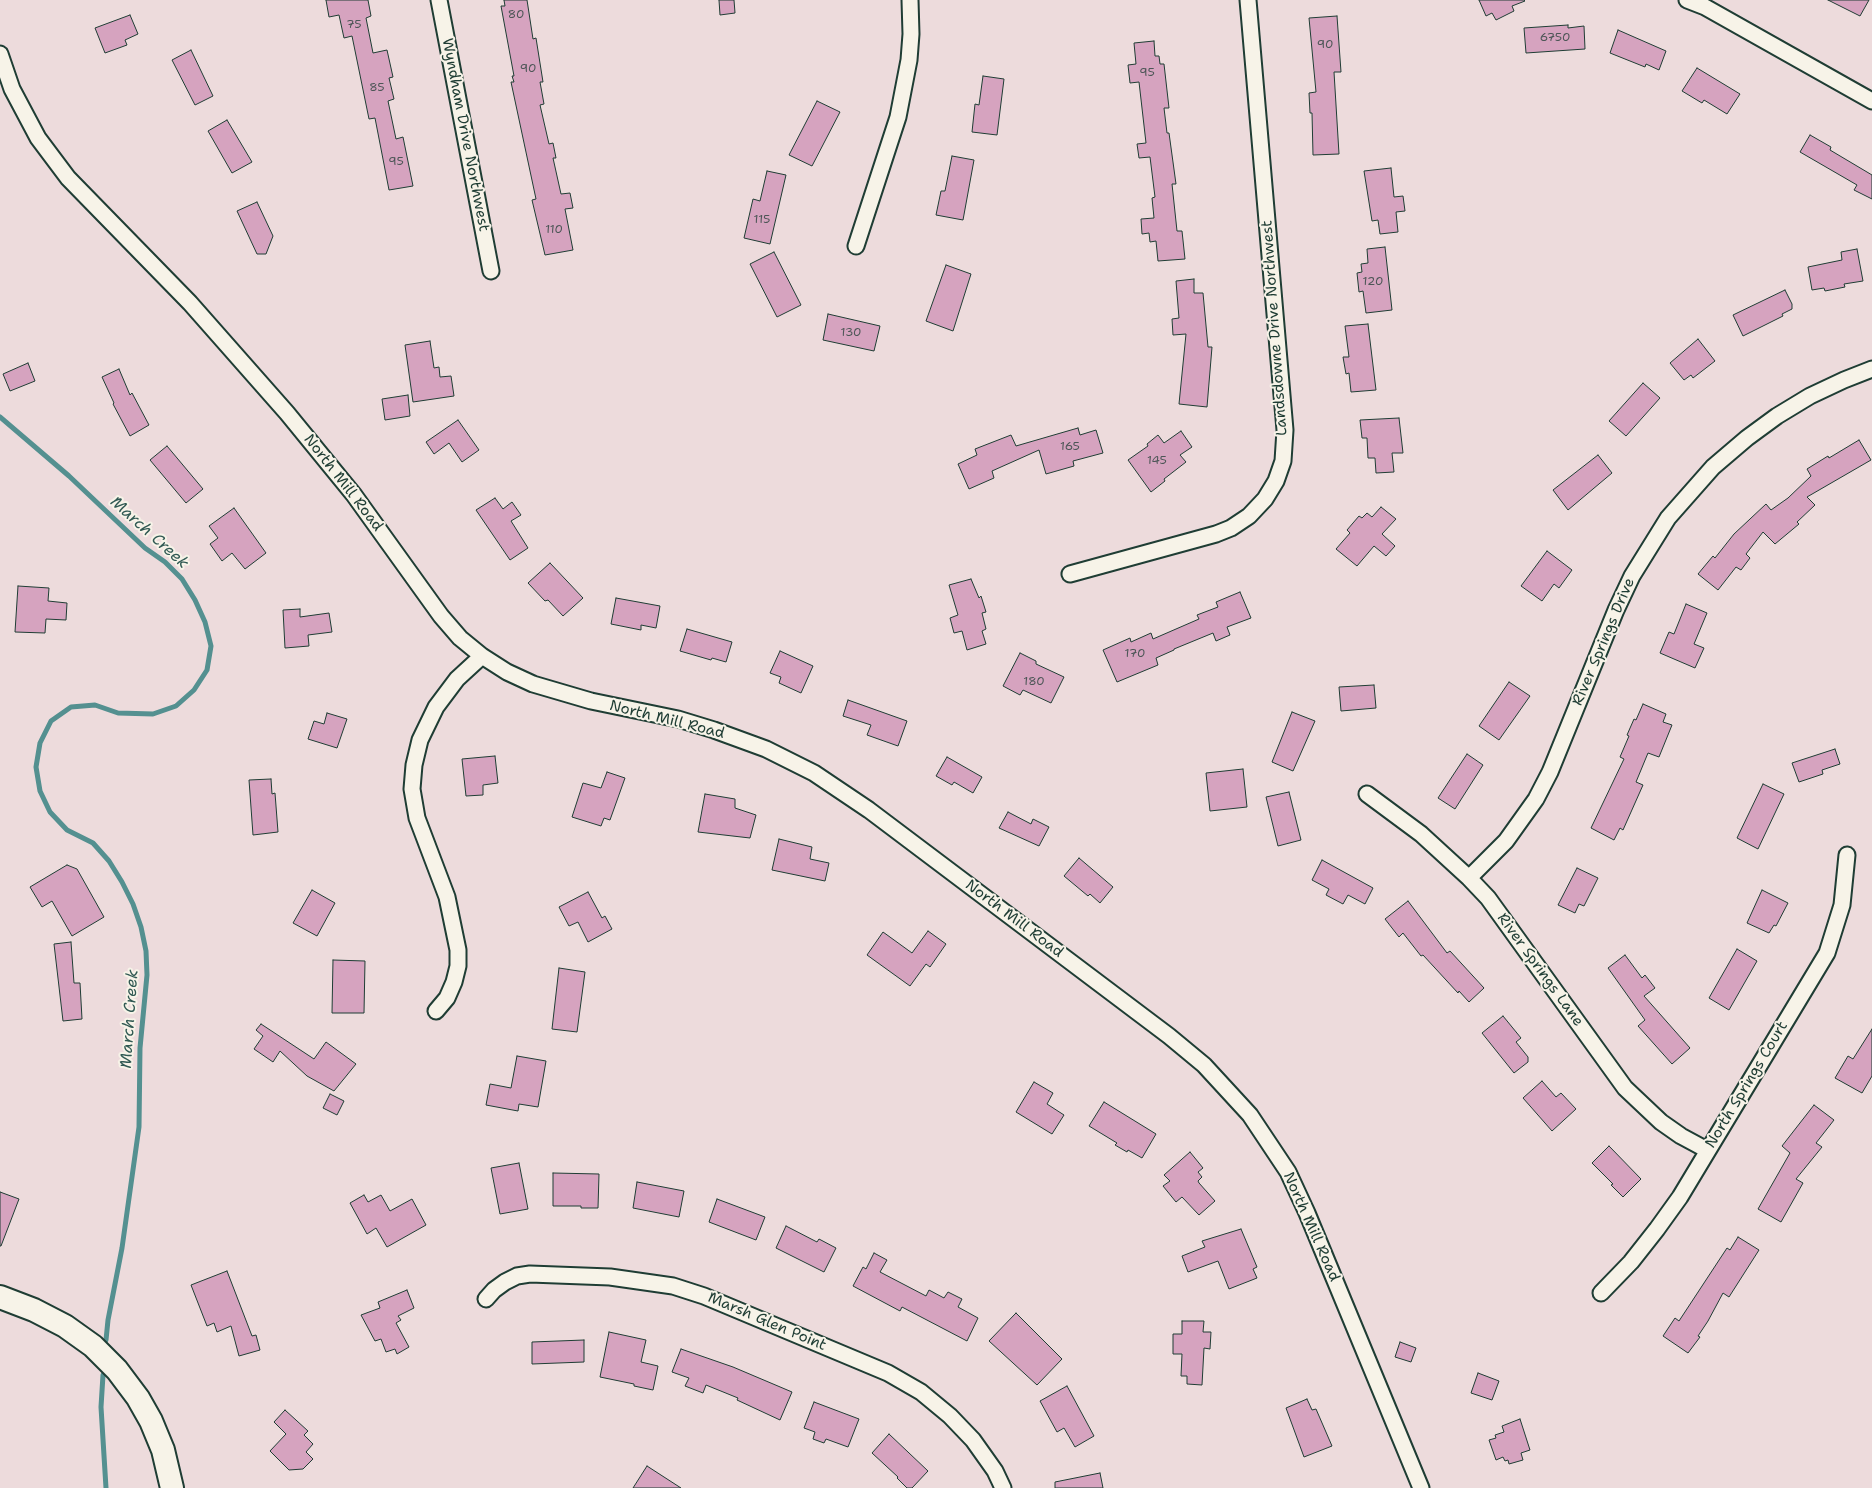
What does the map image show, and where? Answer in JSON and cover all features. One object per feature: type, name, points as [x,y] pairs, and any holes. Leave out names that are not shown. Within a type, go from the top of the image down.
[{"type":"street","name":"Wyndham Drive Northwest","points":[[439,0],[490,271]]},
{"type":"street","points":[[856,246],[898,117],[909,60],[911,34],[910,0]]},
{"type":"street","name":"Landsdowne Drive Northwest","points":[[1070,574],[1216,534],[1231,528],[1249,516],[1264,499],[1276,481],[1283,461],[1285,430],[1248,0]]},
{"type":"street","points":[[1687,0],[1705,8],[1872,101]]},
{"type":"street","name":"North Mill Road","points":[[0,54],[12,89],[38,138],[68,178],[190,303],[287,412],[354,495],[440,616],[460,638],[506,672],[533,684],[592,701],[714,730],[766,749],[814,773],[877,816],[1169,1036],[1204,1065],[1250,1116],[1288,1172],[1308,1213],[1421,1488]]},
{"type":"street","name":"River Springs Drive","points":[[1469,878],[1506,841],[1536,799],[1550,772],[1616,610],[1632,576],[1668,518],[1713,467],[1754,432],[1810,396],[1872,369]]},
{"type":"street","points":[[436,1011],[447,998],[454,982],[458,966],[458,950],[447,898],[416,818],[412,789],[414,765],[420,740],[436,706],[457,679],[482,656]]},
{"type":"street","name":"River Springs Lane","points":[[1367,794],[1420,834],[1469,878],[1488,898],[1625,1088],[1661,1122],[1681,1136],[1707,1150]]},
{"type":"street","name":"North Springs Court","points":[[1601,1293],[1631,1262],[1680,1197],[1828,953],[1842,905],[1847,855]]},
{"type":"street","name":"Marsh Glen Point","points":[[486,1300],[494,1290],[505,1282],[517,1276],[530,1274],[610,1277],[673,1286],[704,1296],[888,1373],[921,1392],[950,1416],[973,1440],[995,1471],[1003,1488]]},
{"type":"street","points":[[0,1297],[34,1310],[65,1326],[93,1346],[118,1370],[138,1398],[151,1421],[163,1450],[172,1488]]},
{"type":"building","points":[[326,0],[368,0],[371,16],[366,18],[373,53],[387,50],[393,77],[389,78],[394,99],[388,101],[396,139],[403,137],[413,186],[389,190],[375,118],[369,119],[352,36],[344,38],[339,15],[329,17]]},
{"type":"building","points":[[504,0],[527,0],[533,39],[536,38],[543,82],[540,82],[544,104],[540,105],[549,144],[553,143],[556,158],[553,158],[561,194],[570,193],[573,208],[565,209],[573,250],[545,255],[532,200],[536,199],[511,82],[514,82],[512,76],[514,76],[501,6],[505,6]]},
{"type":"building","points":[[719,0],[734,0],[735,13],[720,15]]},
{"type":"building","points":[[1479,0],[1525,1],[1512,6],[1514,11],[1496,20],[1492,13],[1486,16]]},
{"type":"building","points":[[1828,0],[1869,0],[1860,16]]},
{"type":"building","points":[[130,15],[138,34],[125,40],[127,45],[105,53],[95,28]]},
{"type":"building","points":[[1337,16],[1341,72],[1334,72],[1339,154],[1313,155],[1312,113],[1310,113],[1309,93],[1316,92],[1309,18]]},
{"type":"building","points":[[1568,25],[1568,28],[1584,26],[1585,49],[1526,53],[1524,28]]},
{"type":"building","points":[[1618,30],[1666,51],[1659,70],[1646,64],[1645,67],[1610,53]]},
{"type":"building","points":[[1154,41],[1155,56],[1159,56],[1160,64],[1164,64],[1169,108],[1164,108],[1176,184],[1172,184],[1177,231],[1182,231],[1185,259],[1158,261],[1156,241],[1150,242],[1149,233],[1142,234],[1141,219],[1154,218],[1152,198],[1155,197],[1150,157],[1139,158],[1137,144],[1146,143],[1139,82],[1130,83],[1128,65],[1136,64],[1134,43]]},
{"type":"building","points":[[191,50],[213,96],[195,105],[172,60]]},
{"type":"building","points":[[1697,68],[1740,94],[1727,114],[1704,100],[1702,103],[1682,91]]},
{"type":"building","points":[[983,76],[1004,79],[997,135],[972,132],[975,104],[979,105]]},
{"type":"building","points":[[817,101],[840,112],[812,166],[789,155]]},
{"type":"building","points":[[227,120],[252,162],[232,173],[208,131]]},
{"type":"building","points":[[1810,135],[1831,147],[1830,150],[1872,175],[1872,199],[1854,190],[1857,185],[1800,152]]},
{"type":"building","points":[[952,156],[974,160],[963,220],[936,215],[941,191],[945,191]]},
{"type":"building","points":[[1391,168],[1394,197],[1403,196],[1405,211],[1396,212],[1398,232],[1380,234],[1378,220],[1372,221],[1364,171]]},
{"type":"building","points":[[767,171],[786,175],[770,244],[744,238],[753,199],[760,201]]},
{"type":"building","points":[[257,202],[273,236],[266,254],[257,254],[237,211]]},
{"type":"building","points":[[1385,247],[1392,310],[1366,313],[1363,291],[1359,292],[1357,273],[1362,272],[1361,264],[1368,263],[1367,249]]},
{"type":"building","points":[[1857,249],[1863,281],[1844,284],[1845,287],[1825,291],[1824,288],[1812,290],[1808,267],[1842,260],[1841,252]]},
{"type":"building","points":[[774,252],[801,305],[777,317],[750,264]]},
{"type":"building","points":[[946,265],[971,274],[953,331],[926,321]]},
{"type":"building","points":[[1194,279],[1194,293],[1203,293],[1208,347],[1212,347],[1207,407],[1179,404],[1186,334],[1173,335],[1172,319],[1179,318],[1176,281]]},
{"type":"building","points":[[1785,290],[1792,304],[1792,309],[1782,314],[1783,316],[1743,336],[1733,315]]},
{"type":"building","points":[[828,314],[880,326],[874,351],[823,340]]},
{"type":"building","points":[[1368,324],[1376,390],[1351,392],[1349,373],[1346,374],[1343,357],[1349,357],[1345,326]]},
{"type":"building","points":[[1698,339],[1715,361],[1693,378],[1691,375],[1684,380],[1670,363]]},
{"type":"building","points":[[430,341],[434,368],[439,367],[440,377],[451,376],[454,396],[413,402],[405,345]]},
{"type":"building","points":[[28,363],[35,381],[10,391],[3,374]]},
{"type":"building","points":[[119,369],[130,395],[132,393],[149,425],[130,436],[113,404],[102,377]]},
{"type":"building","points":[[1643,383],[1660,398],[1626,436],[1609,421]]},
{"type":"building","points":[[408,395],[410,416],[385,420],[382,399]]},
{"type":"building","points":[[1399,418],[1403,453],[1392,453],[1394,472],[1376,473],[1375,458],[1368,458],[1367,438],[1362,438],[1360,420]]},
{"type":"building","points":[[458,420],[479,450],[462,462],[449,443],[434,454],[426,442]]},
{"type":"building","points":[[1078,428],[1080,435],[1096,430],[1103,453],[1073,461],[1074,466],[1046,474],[1039,450],[992,471],[994,478],[969,489],[958,464],[977,455],[975,449],[1011,435],[1016,446]]},
{"type":"building","points":[[1181,431],[1192,447],[1180,455],[1186,462],[1151,492],[1128,460],[1148,446],[1147,444],[1158,435],[1164,443]]},
{"type":"building","points":[[1859,440],[1871,460],[1807,497],[1815,505],[1797,522],[1799,524],[1775,544],[1763,532],[1746,554],[1750,558],[1741,570],[1736,567],[1718,590],[1698,574],[1713,556],[1715,558],[1734,534],[1766,504],[1771,510],[1788,498],[1811,476],[1807,469]]},
{"type":"building","points":[[167,446],[203,489],[186,503],[150,460]]},
{"type":"building","points":[[1598,455],[1612,473],[1568,510],[1553,490]]},
{"type":"building","points":[[495,498],[503,509],[512,502],[521,515],[511,521],[528,548],[510,560],[476,510]]},
{"type":"building","points":[[1381,507],[1396,519],[1382,534],[1395,546],[1386,556],[1374,546],[1357,566],[1336,549],[1350,533],[1347,530],[1359,516],[1362,518],[1367,513],[1372,517]]},
{"type":"building","points":[[234,508],[266,553],[245,569],[232,553],[222,561],[210,544],[218,538],[209,526]]},
{"type":"building","points":[[1547,551],[1572,570],[1559,588],[1554,584],[1542,601],[1521,586]]},
{"type":"building","points":[[550,563],[583,598],[563,616],[528,583]]},
{"type":"building","points":[[971,579],[979,598],[981,596],[986,612],[982,613],[986,629],[982,631],[986,644],[967,650],[962,631],[954,633],[950,618],[958,615],[949,585]]},
{"type":"building","points":[[18,586],[49,588],[48,601],[67,603],[66,620],[46,619],[45,633],[15,632]]},
{"type":"building","points":[[1240,592],[1251,618],[1227,627],[1230,635],[1216,641],[1213,633],[1174,649],[1156,658],[1158,665],[1117,682],[1103,650],[1130,638],[1131,642],[1151,633],[1153,639],[1199,619],[1197,615],[1218,607],[1216,602]]},
{"type":"building","points":[[616,598],[660,606],[656,628],[641,625],[641,630],[611,624]]},
{"type":"building","points":[[1686,604],[1707,613],[1694,644],[1704,648],[1695,668],[1660,653],[1669,632],[1674,634]]},
{"type":"building","points":[[300,609],[300,617],[329,613],[332,632],[308,635],[309,646],[285,648],[283,610]]},
{"type":"building","points":[[687,629],[732,642],[726,662],[712,658],[711,660],[680,651]]},
{"type":"building","points":[[780,651],[813,666],[801,693],[779,683],[781,677],[770,673]]},
{"type":"building","points":[[1020,653],[1036,661],[1036,664],[1064,677],[1051,703],[1023,690],[1020,695],[1003,686]]},
{"type":"building","points":[[1509,682],[1530,696],[1499,740],[1479,726]]},
{"type":"building","points":[[1374,685],[1376,708],[1341,711],[1339,687]]},
{"type":"building","points":[[848,700],[907,721],[898,746],[867,735],[871,725],[843,716]]},
{"type":"building","points":[[1643,704],[1666,714],[1663,722],[1672,725],[1659,757],[1648,753],[1636,782],[1643,785],[1623,830],[1620,828],[1614,840],[1591,828],[1624,759],[1620,757],[1629,736],[1627,735]]},
{"type":"building","points":[[1292,712],[1315,721],[1293,771],[1272,762]]},
{"type":"building","points":[[327,713],[347,719],[337,748],[308,739],[314,721],[324,724]]},
{"type":"building","points":[[1835,749],[1840,764],[1822,770],[1823,774],[1799,782],[1792,763]]},
{"type":"building","points":[[1467,754],[1483,765],[1455,809],[1438,798]]},
{"type":"building","points":[[495,756],[498,783],[483,785],[483,795],[466,796],[462,759]]},
{"type":"building","points":[[947,757],[982,777],[973,793],[954,782],[952,785],[936,776]]},
{"type":"building","points":[[1243,769],[1247,807],[1210,811],[1206,773]]},
{"type":"building","points":[[607,772],[625,778],[610,820],[604,818],[601,826],[572,817],[583,783],[601,788]]},
{"type":"building","points":[[271,779],[272,794],[275,793],[278,832],[253,835],[249,780]]},
{"type":"building","points":[[1763,784],[1784,794],[1758,849],[1737,838]]},
{"type":"building","points":[[1289,792],[1301,840],[1278,846],[1266,797]]},
{"type":"building","points":[[705,794],[735,799],[735,808],[756,815],[750,838],[698,832]]},
{"type":"building","points":[[1008,812],[1031,824],[1033,819],[1049,827],[1039,846],[999,828]]},
{"type":"building","points":[[779,839],[812,847],[810,859],[829,863],[825,881],[772,870]]},
{"type":"building","points":[[1079,858],[1113,887],[1100,903],[1090,894],[1088,896],[1064,876]]},
{"type":"building","points":[[1322,860],[1373,888],[1365,904],[1348,895],[1343,904],[1326,895],[1329,889],[1312,880]]},
{"type":"building","points":[[67,865],[77,869],[104,917],[72,936],[52,901],[42,907],[30,887]]},
{"type":"building","points":[[1577,868],[1598,878],[1584,906],[1579,904],[1575,913],[1558,905]]},
{"type":"building","points":[[312,890],[335,903],[317,936],[293,923]]},
{"type":"building","points":[[1762,890],[1788,903],[1776,926],[1774,925],[1769,933],[1747,923]]},
{"type":"building","points":[[588,892],[602,918],[605,916],[612,929],[588,942],[578,922],[569,926],[559,907]]},
{"type":"building","points":[[1408,901],[1447,953],[1450,951],[1484,988],[1469,1002],[1459,991],[1458,993],[1423,955],[1421,956],[1403,933],[1399,937],[1385,919]]},
{"type":"building","points":[[928,931],[946,944],[930,967],[926,964],[910,986],[867,955],[883,932],[912,953]]},
{"type":"building","points":[[71,942],[74,983],[80,983],[82,1019],[63,1021],[54,944]]},
{"type":"building","points":[[1737,949],[1757,961],[1729,1010],[1709,998]]},
{"type":"building","points":[[1625,955],[1642,978],[1645,975],[1655,988],[1644,996],[1690,1048],[1672,1064],[1638,1026],[1645,1020],[1608,968]]},
{"type":"building","points":[[333,960],[365,961],[364,1013],[332,1013]]},
{"type":"building","points":[[559,968],[585,972],[577,1032],[552,1029]]},
{"type":"building","points":[[1503,1016],[1521,1038],[1516,1042],[1528,1057],[1528,1062],[1514,1073],[1482,1033]]},
{"type":"building","points":[[261,1024],[314,1059],[326,1042],[356,1064],[334,1091],[307,1076],[280,1051],[273,1062],[254,1049],[263,1036],[256,1030]]},
{"type":"building","points":[[1872,1029],[1872,1076],[1862,1093],[1835,1078],[1848,1056],[1853,1059]]},
{"type":"building","points":[[517,1056],[546,1061],[538,1107],[519,1104],[518,1111],[486,1105],[490,1084],[511,1088]]},
{"type":"building","points":[[1542,1081],[1556,1097],[1561,1093],[1576,1109],[1552,1131],[1523,1098]]},
{"type":"building","points":[[1034,1082],[1053,1093],[1047,1104],[1064,1115],[1052,1134],[1016,1112]]},
{"type":"building","points":[[330,1094],[344,1101],[337,1115],[323,1108]]},
{"type":"building","points":[[1104,1102],[1156,1134],[1142,1158],[1115,1145],[1117,1143],[1089,1126]]},
{"type":"building","points":[[1814,1105],[1834,1120],[1816,1143],[1822,1147],[1796,1179],[1803,1183],[1781,1222],[1758,1209],[1790,1153],[1782,1146]]},
{"type":"building","points":[[1609,1146],[1641,1179],[1623,1197],[1592,1163]]},
{"type":"building","points":[[1190,1152],[1203,1168],[1198,1172],[1202,1177],[1198,1181],[1199,1183],[1215,1201],[1199,1215],[1182,1197],[1176,1202],[1163,1186],[1170,1181],[1164,1175]]},
{"type":"building","points":[[519,1163],[528,1209],[500,1214],[491,1168]]},
{"type":"building","points":[[553,1173],[599,1174],[598,1208],[553,1206]]},
{"type":"building","points":[[637,1182],[684,1191],[679,1217],[633,1208]]},
{"type":"building","points":[[0,1192],[19,1199],[1,1246],[0,1246]]},
{"type":"building","points":[[364,1195],[368,1202],[381,1195],[390,1211],[412,1199],[426,1225],[387,1247],[376,1228],[367,1234],[350,1203]]},
{"type":"building","points":[[717,1199],[765,1217],[756,1240],[709,1222]]},
{"type":"building","points":[[786,1226],[817,1242],[819,1239],[836,1248],[824,1272],[776,1248]]},
{"type":"building","points":[[1241,1229],[1257,1267],[1253,1269],[1257,1278],[1229,1289],[1218,1261],[1188,1272],[1182,1256],[1205,1247],[1202,1241]]},
{"type":"building","points":[[1738,1237],[1759,1250],[1729,1297],[1723,1293],[1698,1336],[1700,1337],[1688,1353],[1663,1336],[1675,1318],[1679,1321],[1727,1248],[1730,1250]]},
{"type":"building","points":[[874,1253],[887,1260],[880,1272],[926,1296],[929,1290],[944,1298],[948,1292],[962,1299],[958,1307],[978,1318],[967,1341],[902,1307],[900,1311],[853,1286],[863,1267],[866,1269]]},
{"type":"building","points":[[227,1271],[252,1336],[256,1335],[260,1350],[239,1356],[231,1326],[217,1332],[214,1323],[207,1326],[191,1285]]},
{"type":"building","points":[[407,1290],[414,1308],[398,1316],[401,1320],[396,1323],[409,1347],[397,1354],[395,1349],[386,1352],[381,1339],[375,1341],[361,1315],[380,1308],[378,1302]]},
{"type":"building","points":[[1016,1313],[1062,1359],[1037,1385],[989,1341]]},
{"type":"building","points":[[1182,1321],[1204,1321],[1203,1332],[1211,1332],[1210,1349],[1204,1348],[1202,1385],[1187,1384],[1187,1376],[1181,1376],[1182,1354],[1173,1354],[1173,1334],[1182,1334]]},
{"type":"building","points":[[609,1332],[646,1340],[641,1362],[658,1366],[653,1390],[600,1377]]},
{"type":"building","points":[[584,1340],[584,1362],[532,1364],[532,1342]]},
{"type":"building","points":[[1400,1342],[1416,1348],[1411,1362],[1395,1357]]},
{"type":"building","points":[[681,1349],[733,1367],[792,1392],[780,1420],[737,1400],[738,1398],[706,1385],[703,1393],[685,1386],[689,1378],[672,1372]]},
{"type":"building","points":[[1478,1373],[1499,1381],[1492,1400],[1471,1393]]},
{"type":"building","points":[[1067,1386],[1094,1436],[1075,1447],[1064,1428],[1057,1432],[1040,1401]]},
{"type":"building","points":[[1307,1399],[1312,1410],[1316,1409],[1332,1446],[1304,1457],[1286,1408]]},
{"type":"building","points":[[814,1402],[859,1419],[848,1447],[826,1439],[824,1443],[813,1439],[815,1432],[804,1428]]},
{"type":"building","points":[[285,1410],[308,1431],[304,1435],[313,1444],[306,1452],[313,1459],[303,1469],[289,1470],[270,1451],[286,1434],[274,1422]]},
{"type":"building","points":[[1520,1419],[1530,1450],[1521,1453],[1523,1460],[1509,1464],[1508,1460],[1505,1461],[1503,1457],[1496,1460],[1489,1440],[1496,1438],[1495,1435],[1504,1432],[1502,1426]]},
{"type":"building","points":[[889,1434],[928,1471],[912,1488],[907,1488],[872,1453]]},
{"type":"building","points":[[647,1466],[681,1488],[633,1488]]},
{"type":"building","points":[[1100,1473],[1103,1488],[1055,1488],[1055,1482]]},
{"type":"waterway","name":"March Creek","points":[[0,417],[69,476],[145,548],[165,562],[182,579],[195,600],[205,622],[211,646],[207,670],[194,690],[176,706],[153,714],[118,713],[95,705],[71,707],[51,721],[40,743],[36,767],[40,791],[50,812],[67,830],[93,843],[109,861],[122,882],[133,904],[141,927],[146,951],[147,975],[140,1048],[139,1127],[122,1248],[106,1340]]},
{"type":"waterway","name":"March Creek","points":[[103,1375],[101,1407],[106,1488]]}]
